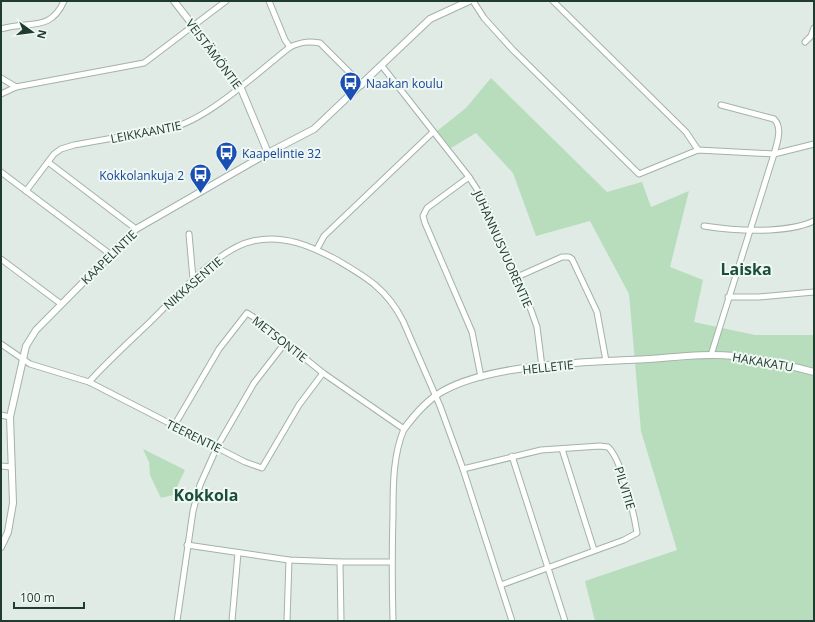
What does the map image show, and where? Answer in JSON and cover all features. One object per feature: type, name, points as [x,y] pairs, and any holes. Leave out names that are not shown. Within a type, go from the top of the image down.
[{"type":"street","points":[[1,30],[48,21],[55,17],[64,1]]},
{"type":"street","name":"VEISTÄMÖNTIE","points":[[174,1],[240,86],[247,98],[268,153]]},
{"type":"street","points":[[1,94],[16,87],[144,63],[226,1]]},
{"type":"street","points":[[269,1],[285,40],[290,47]]},
{"type":"street","name":"KAAPELINTIE","points":[[1,546],[8,532],[13,503],[10,417],[26,346],[30,337],[136,229],[268,153],[314,129],[430,19],[469,1]]},
{"type":"street","points":[[473,1],[484,18],[508,45],[639,174],[698,150],[774,154],[814,144]]},
{"type":"street","points":[[553,1],[686,132],[698,150]]},
{"type":"street","points":[[805,42],[811,36],[814,28]]},
{"type":"street","name":"LEIKKAANTIE","points":[[26,191],[48,162],[61,149],[74,145],[187,124],[208,111],[290,47],[300,42],[310,41],[320,43],[362,85]]},
{"type":"street","name":"JUHANNUSVUORENTIE","points":[[382,66],[470,177],[482,197],[531,310],[537,327],[542,367]]},
{"type":"street","points":[[1,78],[16,87]]},
{"type":"street","points":[[711,355],[774,154],[779,128],[778,123],[774,119],[721,105]]},
{"type":"street","points":[[317,249],[324,236],[433,132]]},
{"type":"street","points":[[48,162],[136,229]]},
{"type":"street","points":[[1,172],[110,254]]},
{"type":"street","points":[[470,177],[426,208],[423,216],[472,332],[481,376]]},
{"type":"street","points":[[704,226],[734,230],[801,227],[814,221]]},
{"type":"street","points":[[189,234],[193,279]]},
{"type":"street","name":"NIKKASENTIE","points":[[89,382],[193,279],[229,251],[253,241],[272,239],[289,240],[317,249],[366,277],[381,289],[396,308],[403,320],[435,396],[463,469],[512,621]]},
{"type":"street","points":[[517,277],[562,257],[569,257],[572,259],[597,312],[606,361]]},
{"type":"street","points":[[1,259],[61,304]]},
{"type":"street","points":[[728,297],[759,297],[814,292]]},
{"type":"street","name":"METSONTIE","points":[[174,426],[219,349],[247,313],[323,373],[404,429]]},
{"type":"street","points":[[177,621],[192,510],[200,485],[218,447],[254,383],[286,343]]},
{"type":"street","name":"TEERENTIE","points":[[1,344],[30,364],[89,382],[245,462],[262,468],[299,405],[323,373]]},
{"type":"street","name":"HELLETIE","points":[[404,429],[414,416],[435,396],[444,390],[481,376],[542,367],[606,361],[711,355]]},
{"type":"street","name":"HAKAKATU","points":[[711,355],[735,356],[814,372]]},
{"type":"street","points":[[1,415],[10,417]]},
{"type":"street","points":[[393,621],[391,562],[396,460],[404,429]]},
{"type":"street","name":"PILVITIE","points":[[463,469],[541,450],[600,446],[608,447],[615,456],[634,517],[637,533],[624,540],[501,585]]},
{"type":"street","points":[[562,449],[594,550]]},
{"type":"street","points":[[512,456],[565,621]]},
{"type":"street","points":[[1,466],[12,467]]},
{"type":"street","points":[[187,545],[289,560],[391,562]]},
{"type":"street","points":[[232,621],[238,553]]},
{"type":"street","points":[[287,621],[289,560]]},
{"type":"street","points":[[340,562],[340,621]]},
{"type":"green space","points":[[491,78],[607,192],[642,182],[651,207],[689,191],[670,267],[703,280],[694,322],[755,335],[814,335],[814,621],[595,621],[585,581],[677,550],[641,431],[629,294],[590,221],[536,236],[513,173],[476,133],[451,148],[437,131],[466,108]]},
{"type":"green space","points":[[143,449],[185,470],[173,495],[161,498],[150,475],[149,462]]},
{"type":"place","name":"Naakan koulu","points":[[350,102]]},
{"type":"place","name":"Kaapelintie 32","points":[[226,172]]},
{"type":"place","name":"Kokkolankuja 2","points":[[200,194]]},
{"type":"district","name":"Laiska","points":[[746,269]]},
{"type":"district","name":"Kokkola","points":[[206,495]]}]
